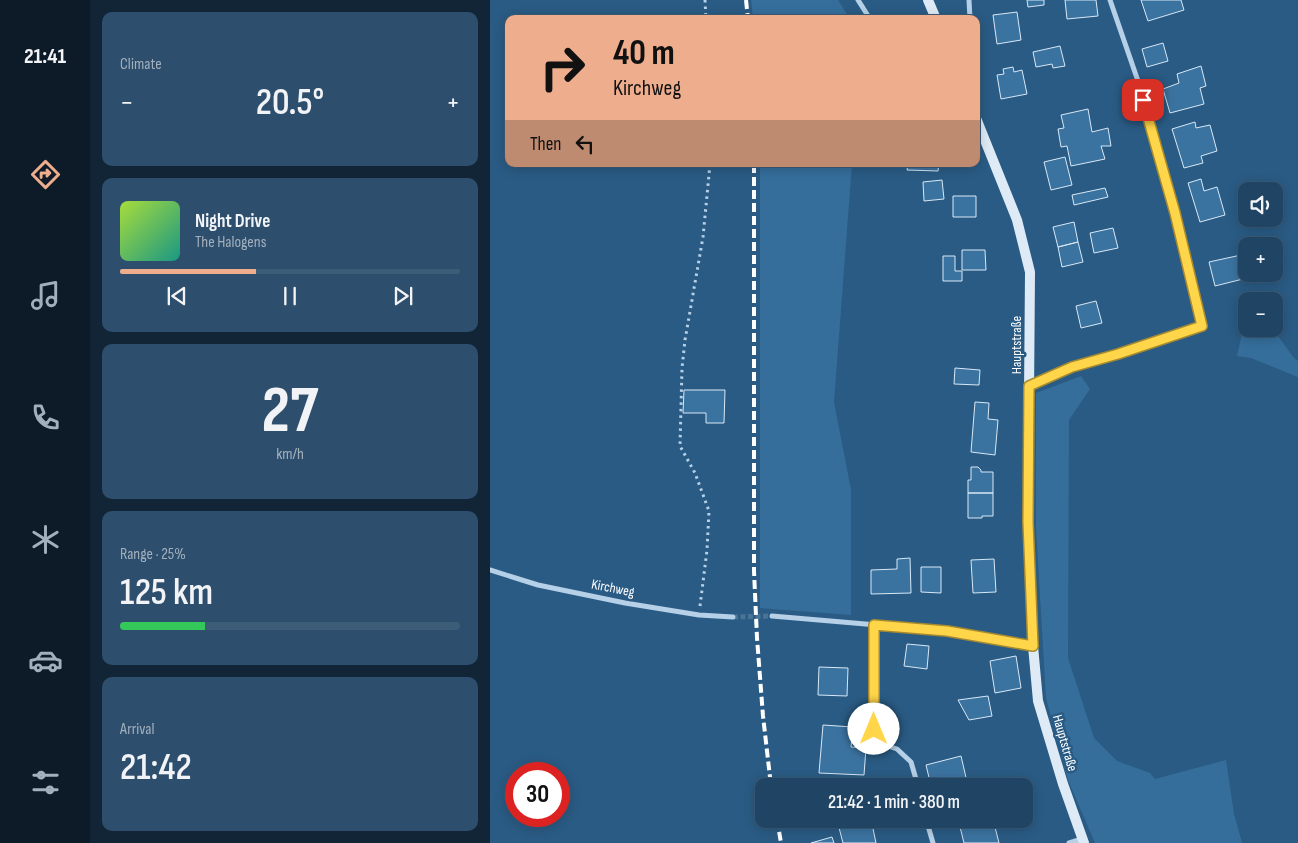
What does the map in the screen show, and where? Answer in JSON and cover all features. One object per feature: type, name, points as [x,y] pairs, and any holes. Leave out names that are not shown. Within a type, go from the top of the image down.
[{"type":"main road","points":[[928,0],[934,15]]},
{"type":"main road","name":"Hauptstraße","points":[[980,128],[1017,220],[1030,272],[1028,522],[1033,646],[1038,701],[1063,784],[1083,841]]},
{"type":"street","points":[[858,0],[867,15]]},
{"type":"street","points":[[969,0],[970,15]]},
{"type":"street","points":[[1029,386],[1072,367],[1202,326],[1162,166],[1138,81],[1110,0]]},
{"type":"street","name":"Kirchweg","points":[[490,570],[538,585],[625,603],[733,617]]},
{"type":"street","points":[[772,616],[947,631],[1033,646]]},
{"type":"street","points":[[874,625],[874,729],[879,743],[897,749],[911,762],[916,778]]},
{"type":"street","points":[[929,828],[933,843]]},
{"type":"street","points":[[1069,843],[1083,841]]},
{"type":"path","points":[[705,0],[706,15]]},
{"type":"path","points":[[699,614],[707,550],[709,511],[695,473],[680,446],[685,340],[703,237],[710,167]]},
{"type":"shaded area","points":[[751,0],[838,0],[847,15],[753,15]]},
{"type":"shaded area","points":[[760,167],[852,167],[834,402],[851,490],[851,615],[760,608]]},
{"type":"shaded area","points":[[1241,337],[1279,337],[1298,361],[1298,377],[1251,358],[1237,356]]},
{"type":"shaded area","points":[[1081,376],[1090,389],[1069,420],[1068,658],[1094,738],[1117,761],[1150,773],[1155,779],[1226,760],[1234,814],[1242,843],[1095,843],[1068,780],[1046,698],[1036,528],[1036,393]]},
{"type":"building","points":[[1027,0],[1044,0],[1044,5],[1028,7]]},
{"type":"building","points":[[1065,0],[1096,0],[1098,16],[1067,19]]},
{"type":"building","points":[[1141,0],[1181,0],[1184,10],[1148,21]]},
{"type":"building","points":[[1017,12],[1021,40],[997,44],[993,15]]},
{"type":"building","points":[[1163,43],[1168,61],[1147,67],[1142,49]]},
{"type":"building","points":[[1060,46],[1065,66],[1053,68],[1052,64],[1036,67],[1033,52]]},
{"type":"building","points":[[1201,66],[1206,86],[1200,88],[1204,104],[1170,113],[1163,89],[1179,83],[1177,74]]},
{"type":"building","points":[[1013,67],[1014,72],[1022,70],[1027,94],[1001,99],[997,75],[1004,74],[1003,69]]},
{"type":"building","points":[[1088,109],[1092,132],[1108,128],[1111,146],[1101,146],[1105,159],[1071,166],[1067,146],[1061,147],[1058,129],[1064,128],[1061,115]]},
{"type":"building","points":[[1195,122],[1196,128],[1210,125],[1217,151],[1201,156],[1203,163],[1184,168],[1172,129]]},
{"type":"building","points":[[1065,157],[1072,185],[1051,190],[1044,162]]},
{"type":"building","points":[[908,167],[939,167],[938,171],[907,170]]},
{"type":"building","points":[[1201,179],[1204,191],[1217,187],[1225,215],[1200,222],[1188,183]]},
{"type":"building","points":[[942,180],[944,199],[924,201],[923,182]]},
{"type":"building","points":[[1105,188],[1108,197],[1074,205],[1072,195]]},
{"type":"building","points":[[953,196],[976,196],[976,217],[953,217]]},
{"type":"building","points":[[1074,222],[1078,242],[1058,247],[1053,227]]},
{"type":"building","points":[[1113,228],[1118,248],[1094,253],[1090,233]]},
{"type":"building","points":[[1078,242],[1083,262],[1062,267],[1058,247]]},
{"type":"building","points":[[962,250],[985,250],[986,270],[962,270]]},
{"type":"building","points":[[943,256],[955,256],[955,271],[962,271],[962,281],[943,281]]},
{"type":"building","points":[[1238,256],[1238,280],[1215,286],[1209,262]]},
{"type":"building","points":[[1096,301],[1102,323],[1081,328],[1076,306]]},
{"type":"building","points":[[955,368],[980,370],[979,385],[954,384]]},
{"type":"building","points":[[684,390],[725,390],[724,423],[706,423],[706,413],[683,413]]},
{"type":"building","points":[[975,402],[989,403],[988,419],[998,420],[995,455],[971,452]]},
{"type":"building","points":[[971,467],[978,467],[981,472],[993,472],[993,493],[968,493]]},
{"type":"building","points":[[968,493],[993,493],[993,516],[968,518]]},
{"type":"building","points":[[910,558],[911,593],[871,594],[871,570],[897,569],[897,559]]},
{"type":"building","points":[[994,559],[996,592],[973,593],[971,560]]},
{"type":"building","points":[[921,567],[941,567],[941,593],[921,592]]},
{"type":"building","points":[[907,644],[929,646],[927,669],[904,666]]},
{"type":"building","points":[[1016,656],[1021,688],[995,693],[990,661]]},
{"type":"building","points":[[819,667],[848,668],[847,696],[818,695]]},
{"type":"building","points":[[988,696],[992,716],[969,720],[958,700]]},
{"type":"building","points":[[823,725],[853,727],[851,747],[866,748],[864,775],[819,773]]},
{"type":"building","points":[[961,756],[966,778],[929,778],[926,765]]},
{"type":"building","points":[[839,828],[873,828],[876,843],[843,843]]},
{"type":"building","points":[[960,828],[995,828],[999,843],[964,843]]},
{"type":"building","points":[[832,837],[834,843],[811,843]]},
{"type":"tunnel","points":[[733,617],[772,616]]},
{"type":"railway","points":[[746,0],[748,15]]},
{"type":"railway","points":[[754,167],[754,571],[763,716],[770,778]]},
{"type":"railway","points":[[778,828],[781,843]]},
{"type":"route","points":[[874,729],[874,625],[947,631],[1033,646],[1028,522],[1029,386],[1072,367],[1202,326],[1175,213],[1143,100]]}]
